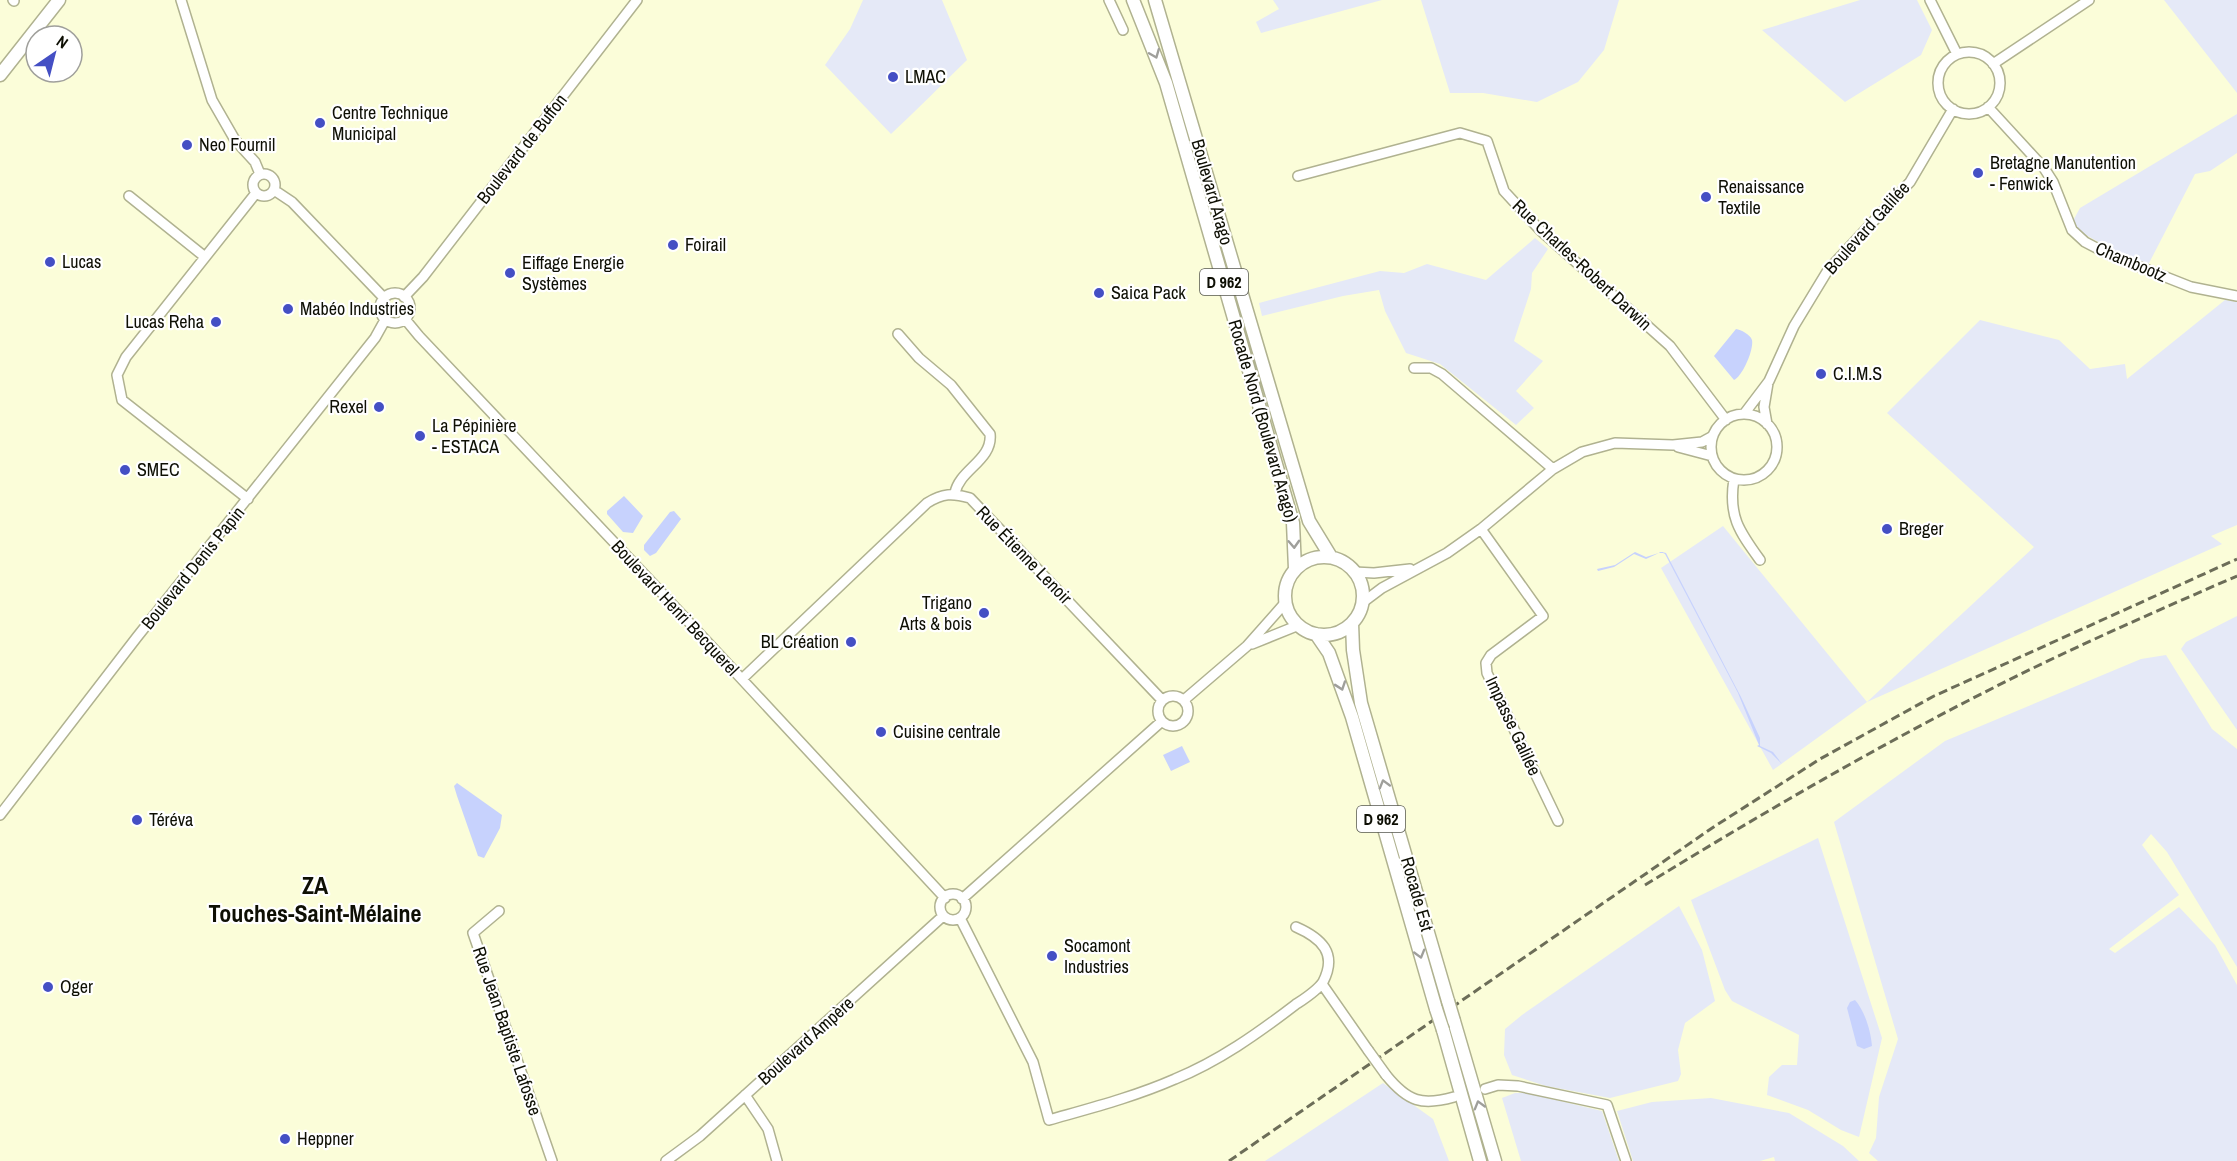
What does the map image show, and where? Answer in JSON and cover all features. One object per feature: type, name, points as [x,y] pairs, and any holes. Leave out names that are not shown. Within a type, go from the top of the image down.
[{"type":"main road","points":[[0,75],[59,0]]},
{"type":"main road","name":"Rocade Nord (Boulevard Arago)","points":[[1132,0],[1166,83],[1290,512],[1293,523],[1295,569]]},
{"type":"main road","name":"Boulevard Arago","points":[[1153,0],[1181,86],[1309,521],[1331,557]]},
{"type":"main road","points":[[1318,557],[1331,557],[1342,561],[1354,572],[1362,586],[1362,603],[1360,612],[1352,623],[1335,633],[1316,634],[1299,626],[1289,614],[1285,603],[1285,590],[1288,579],[1295,569],[1306,561],[1318,557]]},
{"type":"main road","name":"Rocade Est","points":[[1352,623],[1353,650],[1361,703],[1495,1161]]},
{"type":"main road","name":"D 962","points":[[1316,634],[1329,653],[1352,717],[1480,1161]]},
{"type":"street","points":[[181,0],[212,100],[235,140],[255,162],[260,174]]},
{"type":"street","name":"Boulevard de Buffon","points":[[405,297],[423,277],[637,0]]},
{"type":"street","points":[[1109,0],[1123,30]]},
{"type":"street","points":[[1930,0],[1957,54]]},
{"type":"street","points":[[1993,64],[2089,0]]},
{"type":"street","points":[[1966,52],[1977,53],[1993,64],[1998,73],[1998,92],[1988,107],[1977,113],[1964,114],[1945,103],[1938,85],[1942,66],[1948,59],[1966,52]]},
{"type":"street","name":"Chambootz","points":[[1988,107],[2044,168],[2053,182],[2072,230],[2085,242],[2110,255],[2191,287],[2237,296]]},
{"type":"street","name":"Boulevard Galilée","points":[[1744,414],[1769,381],[1794,326],[1827,270],[1910,182],[1953,109]]},
{"type":"street","name":"Rue Charles-Robert Darwin","points":[[1298,176],[1460,133],[1487,141],[1504,190],[1540,230],[1670,346],[1726,420]]},
{"type":"street","points":[[267,173],[273,177],[274,190],[266,196],[256,193],[253,182],[260,174],[267,173]]},
{"type":"street","points":[[274,190],[292,202],[384,298]]},
{"type":"street","points":[[248,499],[122,400],[117,375],[126,357],[256,193]]},
{"type":"street","points":[[129,196],[205,257]]},
{"type":"street","points":[[396,293],[405,297],[410,305],[405,319],[393,323],[386,320],[380,311],[384,298],[396,293]]},
{"type":"street","name":"Boulevard Henri Becquerel","points":[[405,319],[945,898]]},
{"type":"street","name":"Boulevard Denis Papin","points":[[0,815],[131,645],[375,338],[386,320]]},
{"type":"street","points":[[742,679],[927,502],[942,494],[955,493],[960,481],[988,450],[991,442],[990,434],[951,385],[919,358],[898,334]]},
{"type":"street","points":[[1414,368],[1431,368],[1442,374],[1553,470]]},
{"type":"street","name":"Boulevard Galilée","points":[[1767,424],[1764,407],[1769,381]]},
{"type":"street","points":[[1744,414],[1767,424],[1775,438],[1777,448],[1770,467],[1754,479],[1744,480],[1734,479],[1724,474],[1712,456],[1711,446],[1718,427],[1726,420],[1744,414]]},
{"type":"street","points":[[1362,603],[1382,588],[1447,554],[1553,470],[1582,452],[1615,443],[1673,445],[1702,442],[1713,436]]},
{"type":"street","points":[[1673,445],[1712,456]]},
{"type":"street","points":[[1734,479],[1731,497],[1740,532],[1760,560]]},
{"type":"street","name":"Rue Étienne Lenoir","points":[[955,493],[970,498],[1162,700]]},
{"type":"street","name":"Impasse Galilée","points":[[1481,529],[1543,616],[1491,655],[1486,663],[1487,673],[1558,821]]},
{"type":"street","points":[[1354,572],[1374,573],[1416,569]]},
{"type":"street","points":[[1184,700],[1247,646],[1285,603]]},
{"type":"street","points":[[1247,646],[1299,626]]},
{"type":"street","points":[[1176,696],[1184,700],[1188,713],[1184,721],[1171,726],[1162,721],[1158,713],[1162,700],[1176,696]]},
{"type":"street","points":[[962,899],[1162,721]]},
{"type":"street","points":[[952,895],[962,899],[966,907],[960,918],[954,920],[944,916],[940,909],[945,898],[952,895]]},
{"type":"street","name":"Rue Jean Baptiste Lafosse","points":[[499,911],[473,933],[552,1161]]},
{"type":"street","name":"Boulevard Ampère","points":[[666,1161],[700,1136],[944,916]]},
{"type":"street","points":[[960,918],[1033,1062],[1049,1120],[1126,1098],[1214,1060],[1258,1033],[1322,984],[1329,961],[1326,949],[1320,939],[1296,927]]},
{"type":"street","points":[[1322,984],[1386,1075],[1400,1090],[1420,1102],[1433,1103],[1454,1097]]},
{"type":"street","points":[[1485,1089],[1498,1085],[1518,1086],[1607,1106],[1626,1161]]},
{"type":"street","points":[[745,1095],[768,1129],[777,1161]]},
{"type":"shaded area","name":"LMAC","points":[[863,0],[942,0],[967,60],[891,134],[825,65],[850,29]]},
{"type":"shaded area","points":[[1273,0],[1382,0],[1261,33],[1256,22],[1279,9]]},
{"type":"shaded area","points":[[1421,0],[1619,0],[1604,50],[1578,82],[1537,102],[1483,93],[1450,93]]},
{"type":"shaded area","points":[[1860,0],[1917,0],[1932,30],[1921,55],[1845,102],[1762,30]]},
{"type":"shaded area","points":[[2164,0],[2237,0],[2237,93]]},
{"type":"shaded area","points":[[2237,114],[2237,153],[2210,171],[2195,174],[2146,269],[2070,226],[2080,208]]},
{"type":"shaded area","points":[[1535,238],[1548,249],[1532,273],[1531,289],[1514,341],[1543,361],[1516,391],[1534,408],[1516,425],[1440,364],[1406,353],[1385,311],[1379,290],[1343,296],[1262,316],[1259,303],[1380,271],[1404,273],[1427,264],[1486,280]]},
{"type":"shaded area","points":[[2225,300],[2237,302],[2237,525],[2211,536],[2222,544],[1867,702],[2034,547],[1887,413],[1980,320],[2059,340],[2090,369],[2125,364],[2127,379]]},
{"type":"shaded area","points":[[1723,526],[1867,702],[1773,770],[1661,568]]},
{"type":"shaded area","points":[[2237,616],[2237,730],[2181,649],[2186,642]]},
{"type":"shaded area","points":[[2166,655],[2212,729],[2237,749],[2237,967],[2167,852],[2151,834],[2142,845],[2179,895],[2109,949],[2115,953],[2179,907],[2215,945],[2237,985],[2237,1161],[1878,1161],[1869,1153],[1876,1138],[1879,1097],[1898,1039],[1834,822],[1945,741],[2141,659]]},
{"type":"shaded area","points":[[1818,838],[1882,1038],[1859,1137],[1841,1130],[1808,1110],[1767,1095],[1769,1077],[1782,1065],[1797,1065],[1799,1035],[1732,1001],[1725,990],[1691,900]]},
{"type":"shaded area","points":[[1679,906],[1702,950],[1715,1001],[1685,1023],[1678,1050],[1681,1074],[1678,1081],[1610,1098],[1546,1086],[1512,1075],[1504,1055],[1505,1029]]},
{"type":"shaded area","points":[[1383,1083],[1433,1119],[1449,1161],[1265,1161]]},
{"type":"shaded area","points":[[1515,1093],[1527,1093],[1602,1111],[1619,1161],[1521,1161],[1502,1098]]},
{"type":"shaded area","points":[[1711,1098],[1789,1113],[1843,1146],[1859,1161],[1775,1161],[1774,1157],[1760,1161],[1633,1161],[1617,1111],[1652,1102]]},
{"type":"water","points":[[1736,329],[1749,336],[1752,344],[1744,369],[1734,380],[1714,356]]},
{"type":"water","points":[[624,496],[643,516],[633,533],[623,532],[607,514],[607,511]]},
{"type":"water","points":[[674,511],[681,519],[656,553],[650,556],[644,550],[644,545],[670,512]]},
{"type":"water","points":[[1635,552],[1646,557],[1659,553],[1646,559],[1634,554],[1614,567],[1598,571],[1597,569],[1615,565]]},
{"type":"water","points":[[1661,552],[1666,553],[1741,697],[1760,738],[1760,746],[1773,752],[1782,764],[1771,753],[1757,746],[1759,745],[1738,693],[1665,554]]},
{"type":"water","points":[[1182,746],[1190,762],[1171,771],[1163,755]]},
{"type":"water","points":[[457,783],[502,815],[500,828],[484,858],[478,856],[454,786]]},
{"type":"water","points":[[1855,1000],[1865,1016],[1870,1034],[1872,1046],[1864,1049],[1857,1046],[1847,1008],[1850,1002]]},
{"type":"railway","points":[[1229,1161],[1715,826],[1820,759],[1934,696],[2237,559]]},
{"type":"railway","points":[[1645,885],[1813,785],[1942,714],[2016,676],[2237,576]]},
{"type":"place","name":"LMAC","points":[[893,77]]},
{"type":"place","name":"Centre Technique Municipal","points":[[320,123]]},
{"type":"place","name":"Neo Fournil","points":[[187,145]]},
{"type":"place","name":"Bretagne Manutention - Fenwick","points":[[1978,173]]},
{"type":"place","name":"Renaissance Textile","points":[[1706,197]]},
{"type":"place","name":"Foirail","points":[[673,245]]},
{"type":"place","name":"Lucas","points":[[50,262]]},
{"type":"place","name":"Eiffage Energie Systèmes","points":[[510,273]]},
{"type":"place","name":"Saica Pack","points":[[1099,293]]},
{"type":"place","name":"Mabéo Industries","points":[[288,309]]},
{"type":"place","name":"Lucas Reha","points":[[216,322]]},
{"type":"place","name":"C.I.M.S","points":[[1821,374]]},
{"type":"place","name":"Rexel","points":[[379,407]]},
{"type":"place","name":"La Pépinière - ESTACA","points":[[420,436]]},
{"type":"place","name":"SMEC","points":[[125,470]]},
{"type":"place","name":"Breger","points":[[1887,529]]},
{"type":"place","name":"Trigano Arts & bois","points":[[984,613]]},
{"type":"place","name":"BL Création","points":[[851,642]]},
{"type":"place","name":"Cuisine centrale","points":[[881,732]]},
{"type":"place","name":"Téréva","points":[[137,820]]},
{"type":"place","name":"Socamont Industries","points":[[1052,956]]},
{"type":"place","name":"Oger","points":[[48,987]]},
{"type":"place","name":"Heppner","points":[[285,1139]]},
{"type":"district","name":"ZA Touches-Saint-Mélaine","points":[[315,900]]}]
